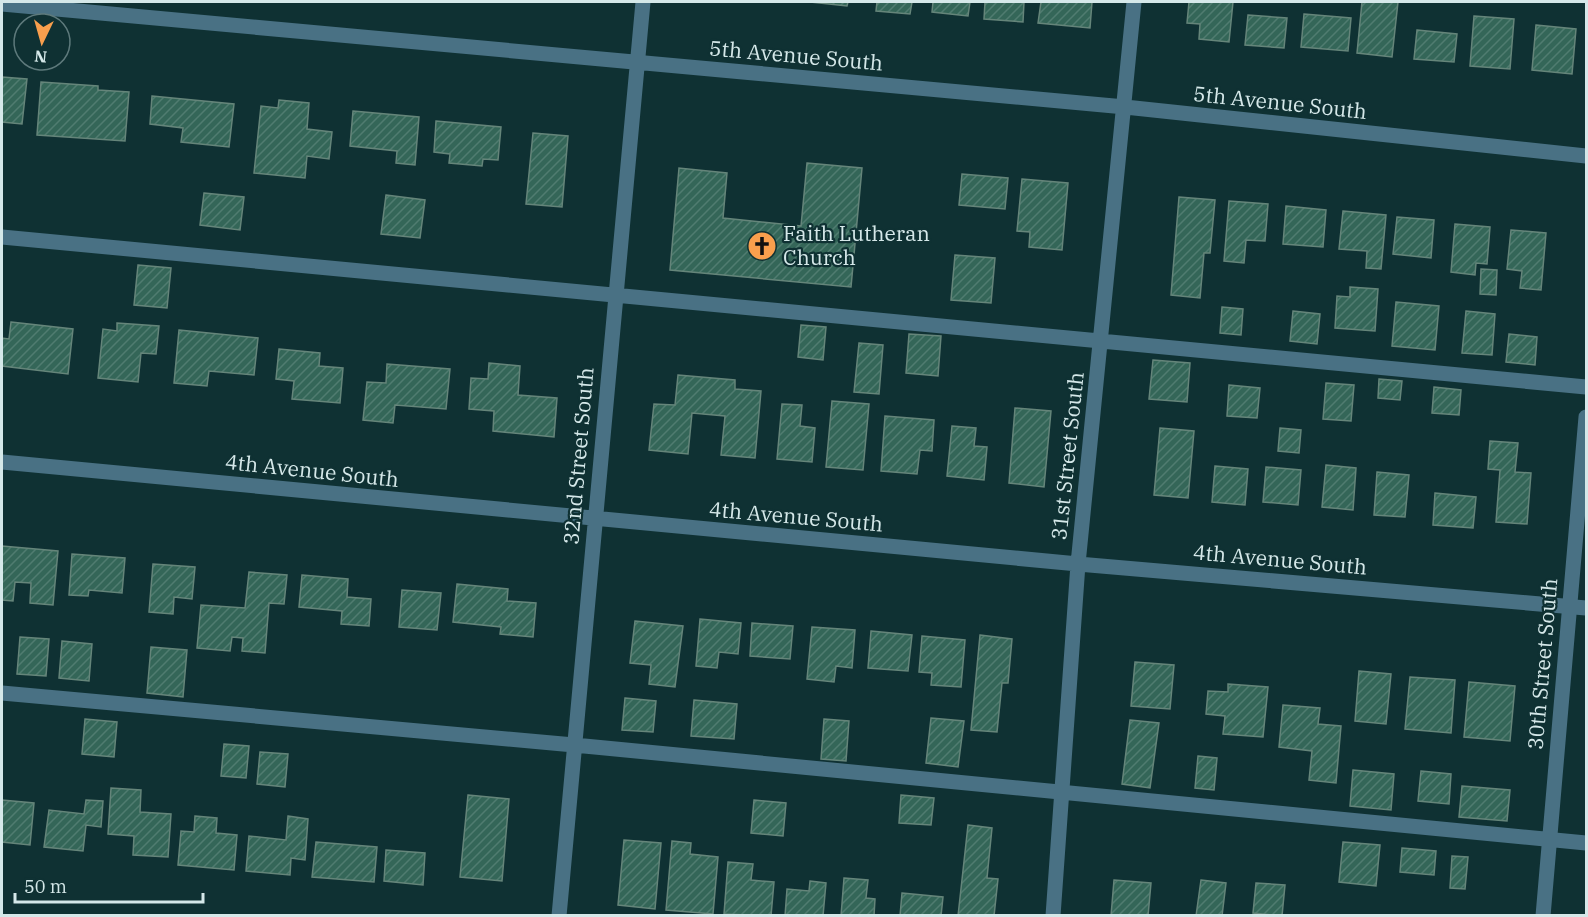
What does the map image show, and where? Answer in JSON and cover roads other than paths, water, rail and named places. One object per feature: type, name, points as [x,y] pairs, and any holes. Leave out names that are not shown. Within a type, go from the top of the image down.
[{"type":"street","name":"32nd Street South","points":[[559,915],[643,2]]},
{"type":"street","name":"31st Street South","points":[[1053,915],[1078,564],[1134,2]]},
{"type":"street","name":"5th Avenue South","points":[[2,4],[1125,107],[1587,156]]},
{"type":"street","points":[[2,237],[615,297],[1587,387]]},
{"type":"street","name":"30th Street South","points":[[1543,915],[1587,417]]},
{"type":"street","name":"4th Avenue South","points":[[2,462],[1078,564],[1587,608]]},
{"type":"street","points":[[2,693],[574,744],[1587,843]]},
{"type":"place","name":"Faith Lutheran Church","points":[[762,246]]}]
